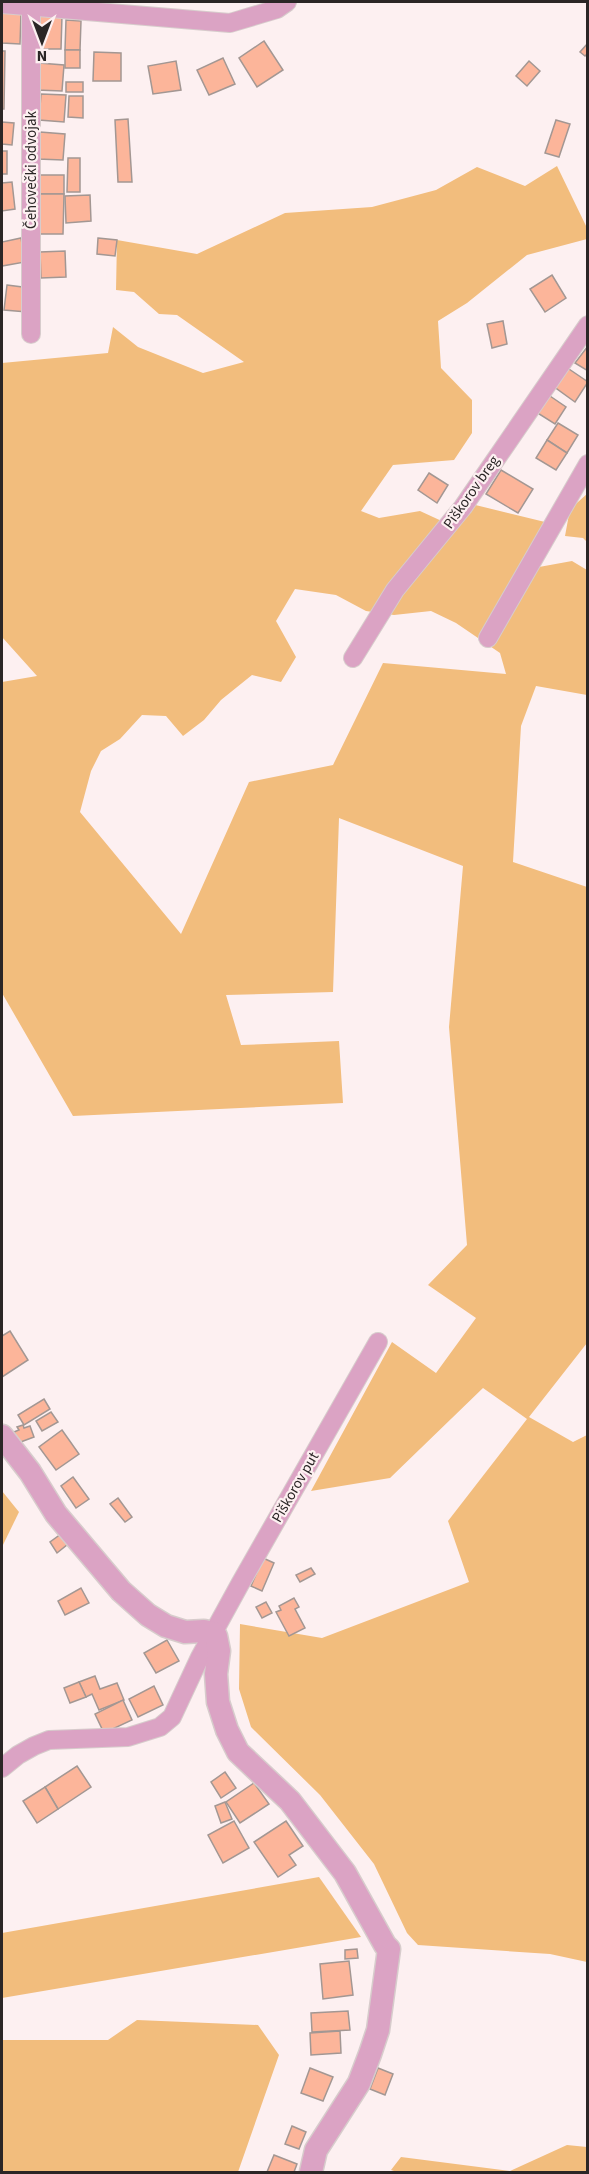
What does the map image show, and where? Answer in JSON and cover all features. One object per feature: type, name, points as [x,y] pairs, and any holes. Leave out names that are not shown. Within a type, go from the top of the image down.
[{"type":"street","points":[[2,4],[230,23],[277,9],[288,2]]},
{"type":"street","name":"Čehovečki odvojak","points":[[32,7],[32,334]]},
{"type":"street","name":"Piškorov breg","points":[[353,658],[395,590],[462,507],[588,325]]},
{"type":"street","points":[[488,638],[588,464]]},
{"type":"street","name":"Piškorov put","points":[[2,1768],[18,1755],[49,1740],[128,1737],[160,1726],[172,1717],[213,1633],[378,1342]]},
{"type":"street","points":[[2,1436],[30,1472],[56,1514],[121,1591],[148,1615],[166,1626],[186,1632],[213,1633],[219,1643],[216,1674],[218,1702],[227,1730],[238,1752],[290,1801],[345,1873],[385,1945],[389,1948],[380,2022],[370,2054],[359,2083],[316,2150],[310,2172]]},
{"type":"shaded area","points":[[557,166],[587,228],[587,239],[527,255],[467,303],[438,321],[441,368],[472,400],[472,433],[454,460],[393,465],[361,511],[379,518],[420,511],[446,523],[459,501],[545,522],[539,567],[572,561],[587,570],[587,695],[536,686],[521,726],[513,862],[587,887],[587,1343],[529,1417],[573,1442],[587,1435],[587,1962],[550,1954],[418,1945],[407,1933],[374,1864],[320,1795],[251,1727],[239,1689],[240,1624],[322,1638],[469,1582],[448,1521],[527,1419],[483,1388],[390,1478],[311,1491],[392,1342],[436,1373],[476,1318],[428,1285],[467,1245],[449,1027],[463,866],[339,818],[333,992],[226,995],[241,1045],[339,1041],[343,1103],[73,1116],[2,993],[2,682],[37,676],[2,637],[2,363],[108,353],[113,327],[138,347],[203,373],[244,362],[177,315],[159,314],[134,292],[116,290],[117,240],[197,254],[285,213],[372,207],[436,190],[477,167],[525,186]],"holes":[[[295,589],[336,595],[366,611],[394,615],[431,611],[456,623],[500,653],[506,674],[383,663],[333,765],[249,782],[181,934],[80,812],[91,771],[101,751],[120,739],[142,715],[166,716],[183,736],[204,720],[221,700],[252,675],[281,682],[296,657],[276,621]]]},
{"type":"shaded area","points":[[587,494],[587,542],[583,538],[565,536],[570,509]]},
{"type":"shaded area","points":[[2,1491],[19,1512],[2,1547]]},
{"type":"shaded area","points":[[319,1877],[361,1937],[2,1998],[2,1933]]},
{"type":"shaded area","points":[[137,2020],[258,2025],[279,2055],[238,2172],[2,2172],[2,2040],[108,2040]]},
{"type":"shaded area","points":[[567,2145],[587,2147],[587,2172],[397,2172],[391,2170],[401,2157],[510,2171]]},
{"type":"building","points":[[2,13],[21,13],[20,44],[2,43]]},
{"type":"building","points":[[38,16],[62,16],[61,49],[38,49]]},
{"type":"building","points":[[66,20],[81,21],[80,50],[65,50]]},
{"type":"building","points":[[264,41],[283,70],[257,87],[239,58]]},
{"type":"building","points":[[588,43],[588,53],[585,56],[580,52]]},
{"type":"building","points":[[65,50],[80,50],[80,68],[65,68]]},
{"type":"building","points":[[2,51],[5,51],[4,109],[2,109]]},
{"type":"building","points":[[94,52],[121,53],[121,81],[93,81]]},
{"type":"building","points":[[223,58],[235,84],[209,95],[197,70]]},
{"type":"building","points":[[176,61],[181,90],[153,94],[148,66]]},
{"type":"building","points":[[529,61],[540,71],[527,86],[516,76]]},
{"type":"building","points":[[39,63],[64,65],[62,91],[37,90]]},
{"type":"building","points":[[66,82],[83,82],[83,92],[66,92]]},
{"type":"building","points":[[41,94],[66,95],[64,122],[39,120]]},
{"type":"building","points":[[69,96],[83,96],[83,118],[68,117]]},
{"type":"building","points":[[128,119],[132,182],[118,182],[115,120]]},
{"type":"building","points":[[556,120],[570,124],[559,157],[545,153]]},
{"type":"building","points":[[2,122],[14,123],[12,145],[2,144]]},
{"type":"building","points":[[40,132],[65,134],[63,160],[38,159]]},
{"type":"building","points":[[2,151],[7,151],[7,174],[2,174]]},
{"type":"building","points":[[68,158],[80,158],[80,192],[67,192]]},
{"type":"building","points":[[39,175],[64,175],[64,194],[39,194]]},
{"type":"building","points":[[12,182],[15,209],[2,211],[2,183]]},
{"type":"building","points":[[39,194],[64,194],[63,234],[39,234]]},
{"type":"building","points":[[90,195],[91,221],[66,223],[65,196]]},
{"type":"building","points":[[21,238],[25,262],[2,266],[2,242]]},
{"type":"building","points":[[98,238],[117,240],[115,256],[97,254]]},
{"type":"building","points":[[65,251],[66,277],[41,278],[40,252]]},
{"type":"building","points":[[552,275],[566,298],[545,312],[530,289]]},
{"type":"building","points":[[7,285],[30,288],[27,312],[4,310]]},
{"type":"building","points":[[503,321],[507,344],[492,348],[487,324]]},
{"type":"building","points":[[588,346],[588,371],[575,363]]},
{"type":"building","points":[[566,367],[588,382],[575,402],[553,386]]},
{"type":"building","points":[[547,394],[566,407],[555,424],[536,412]]},
{"type":"building","points":[[558,423],[578,435],[567,453],[547,440]]},
{"type":"building","points":[[547,440],[567,453],[556,470],[536,458]]},
{"type":"building","points":[[501,470],[533,489],[518,513],[486,494]]},
{"type":"building","points":[[429,473],[448,485],[437,503],[418,490]]},
{"type":"building","points":[[10,1331],[28,1360],[2,1377],[2,1336]]},
{"type":"building","points":[[44,1399],[50,1409],[24,1425],[18,1415]]},
{"type":"building","points":[[51,1412],[58,1422],[42,1431],[36,1421]]},
{"type":"building","points":[[23,1425],[24,1428],[30,1426],[34,1437],[18,1443],[14,1432],[19,1430],[17,1427]]},
{"type":"building","points":[[62,1430],[79,1454],[56,1470],[39,1447]]},
{"type":"building","points":[[73,1477],[89,1499],[76,1508],[61,1486]]},
{"type":"building","points":[[118,1498],[132,1517],[125,1522],[110,1504]]},
{"type":"building","points":[[61,1534],[68,1544],[57,1553],[50,1542]]},
{"type":"building","points":[[263,1558],[274,1563],[262,1591],[251,1586]]},
{"type":"building","points":[[311,1568],[315,1574],[300,1582],[296,1575]]},
{"type":"building","points":[[81,1588],[89,1603],[65,1615],[58,1601]]},
{"type":"building","points":[[294,1598],[299,1607],[295,1609],[305,1628],[289,1636],[276,1612],[281,1610],[279,1606]]},
{"type":"building","points":[[266,1602],[272,1613],[262,1618],[256,1607]]},
{"type":"building","points":[[167,1640],[179,1661],[156,1673],[144,1653]]},
{"type":"building","points":[[95,1676],[100,1689],[117,1683],[124,1700],[99,1710],[92,1694],[86,1697],[79,1682]]},
{"type":"building","points":[[79,1682],[86,1697],[70,1703],[64,1688]]},
{"type":"building","points":[[154,1686],[163,1705],[138,1717],[129,1699]]},
{"type":"building","points":[[123,1700],[132,1720],[104,1733],[95,1714]]},
{"type":"building","points":[[77,1766],[91,1787],[58,1809],[45,1787]]},
{"type":"building","points":[[225,1772],[236,1788],[221,1798],[211,1782]]},
{"type":"building","points":[[254,1783],[269,1804],[240,1823],[226,1802]]},
{"type":"building","points":[[45,1787],[58,1809],[37,1823],[23,1801]]},
{"type":"building","points":[[225,1802],[232,1819],[221,1823],[215,1806]]},
{"type":"building","points":[[234,1821],[249,1848],[223,1863],[208,1835]]},
{"type":"building","points":[[286,1821],[303,1846],[289,1855],[296,1865],[278,1877],[254,1842]]},
{"type":"building","points":[[357,1949],[358,1958],[345,1959],[345,1950]]},
{"type":"building","points":[[349,1961],[353,1995],[323,1999],[320,1964]]},
{"type":"building","points":[[348,2011],[350,2030],[312,2032],[311,2013]]},
{"type":"building","points":[[340,2031],[341,2053],[311,2055],[310,2033]]},
{"type":"building","points":[[310,2068],[333,2077],[323,2101],[301,2093]]},
{"type":"building","points":[[378,2068],[393,2074],[385,2095],[370,2089]]},
{"type":"building","points":[[292,2126],[306,2132],[299,2149],[285,2144]]},
{"type":"building","points":[[274,2155],[297,2164],[294,2172],[267,2172]]}]
